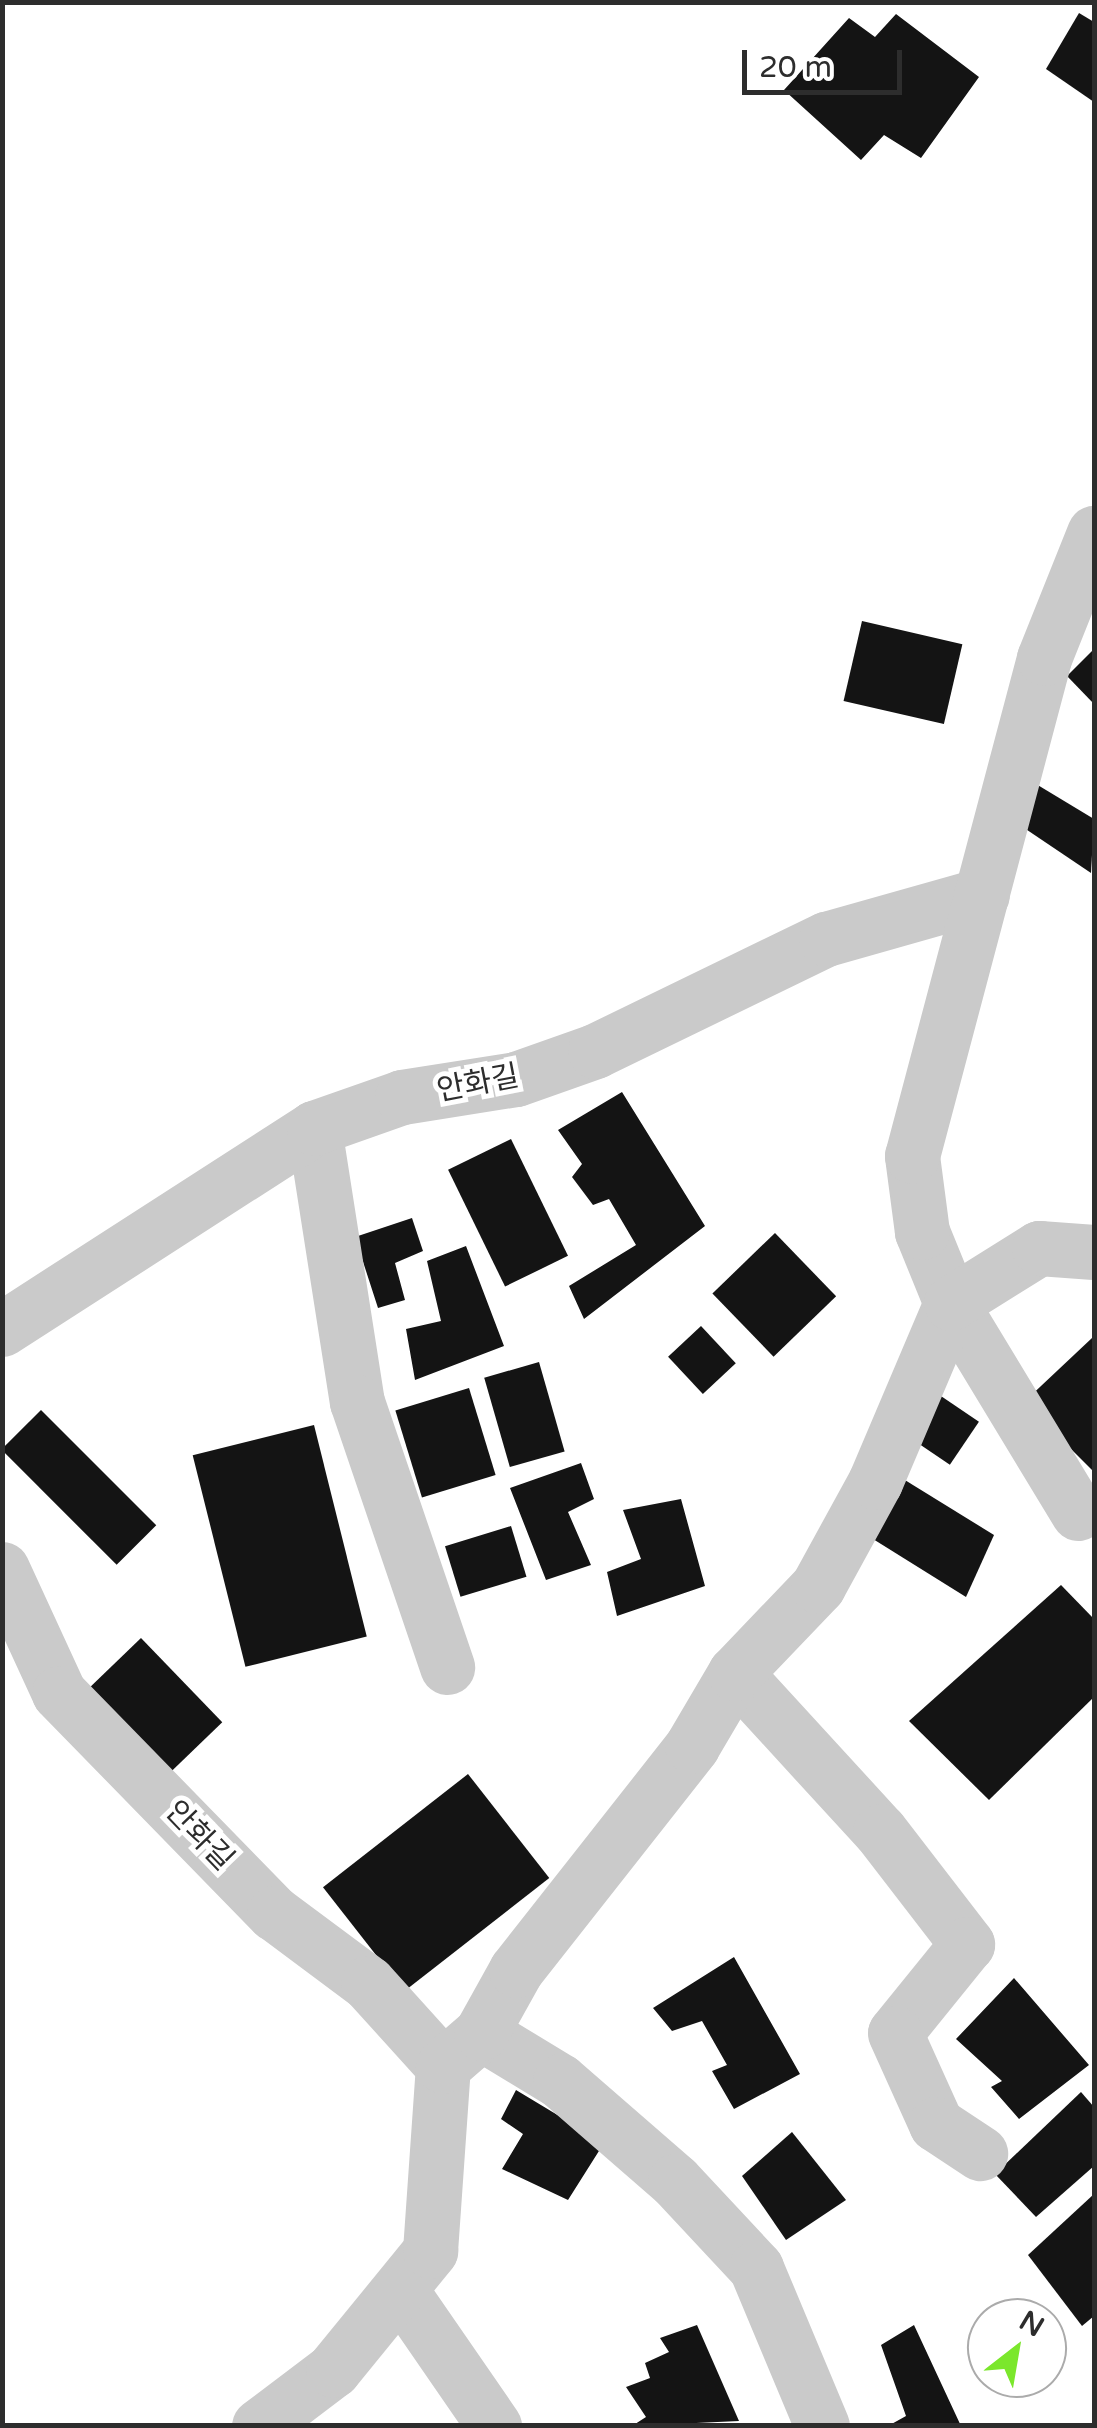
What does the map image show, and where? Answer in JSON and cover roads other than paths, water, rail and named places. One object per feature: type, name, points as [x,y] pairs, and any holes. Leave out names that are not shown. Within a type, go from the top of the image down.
[{"type":"street","points":[[1078,1513],[952,1303],[922,1232],[912,1156],[1044,658],[1094,533]]},
{"type":"street","name":"안화길","points":[[2,1329],[314,1128],[402,1097],[516,1079],[595,1051],[826,939],[982,895]]},
{"type":"street","points":[[314,1128],[357,1402],[447,1666]]},
{"type":"street","points":[[259,2426],[334,2370],[430,2251],[462,2050],[516,1970],[692,1746],[735,1674],[818,1586],[875,1482],[952,1303],[1039,1248],[1094,1252]]},
{"type":"street","name":"안화길","points":[[2,1569],[59,1693],[274,1913],[462,2050],[560,2082],[676,2181],[756,2268],[822,2426]]},
{"type":"street","points":[[735,1674],[880,1831],[967,1944],[895,2033],[936,2124],[980,2153]]},
{"type":"street","points":[[401,2291],[494,2426]]}]
